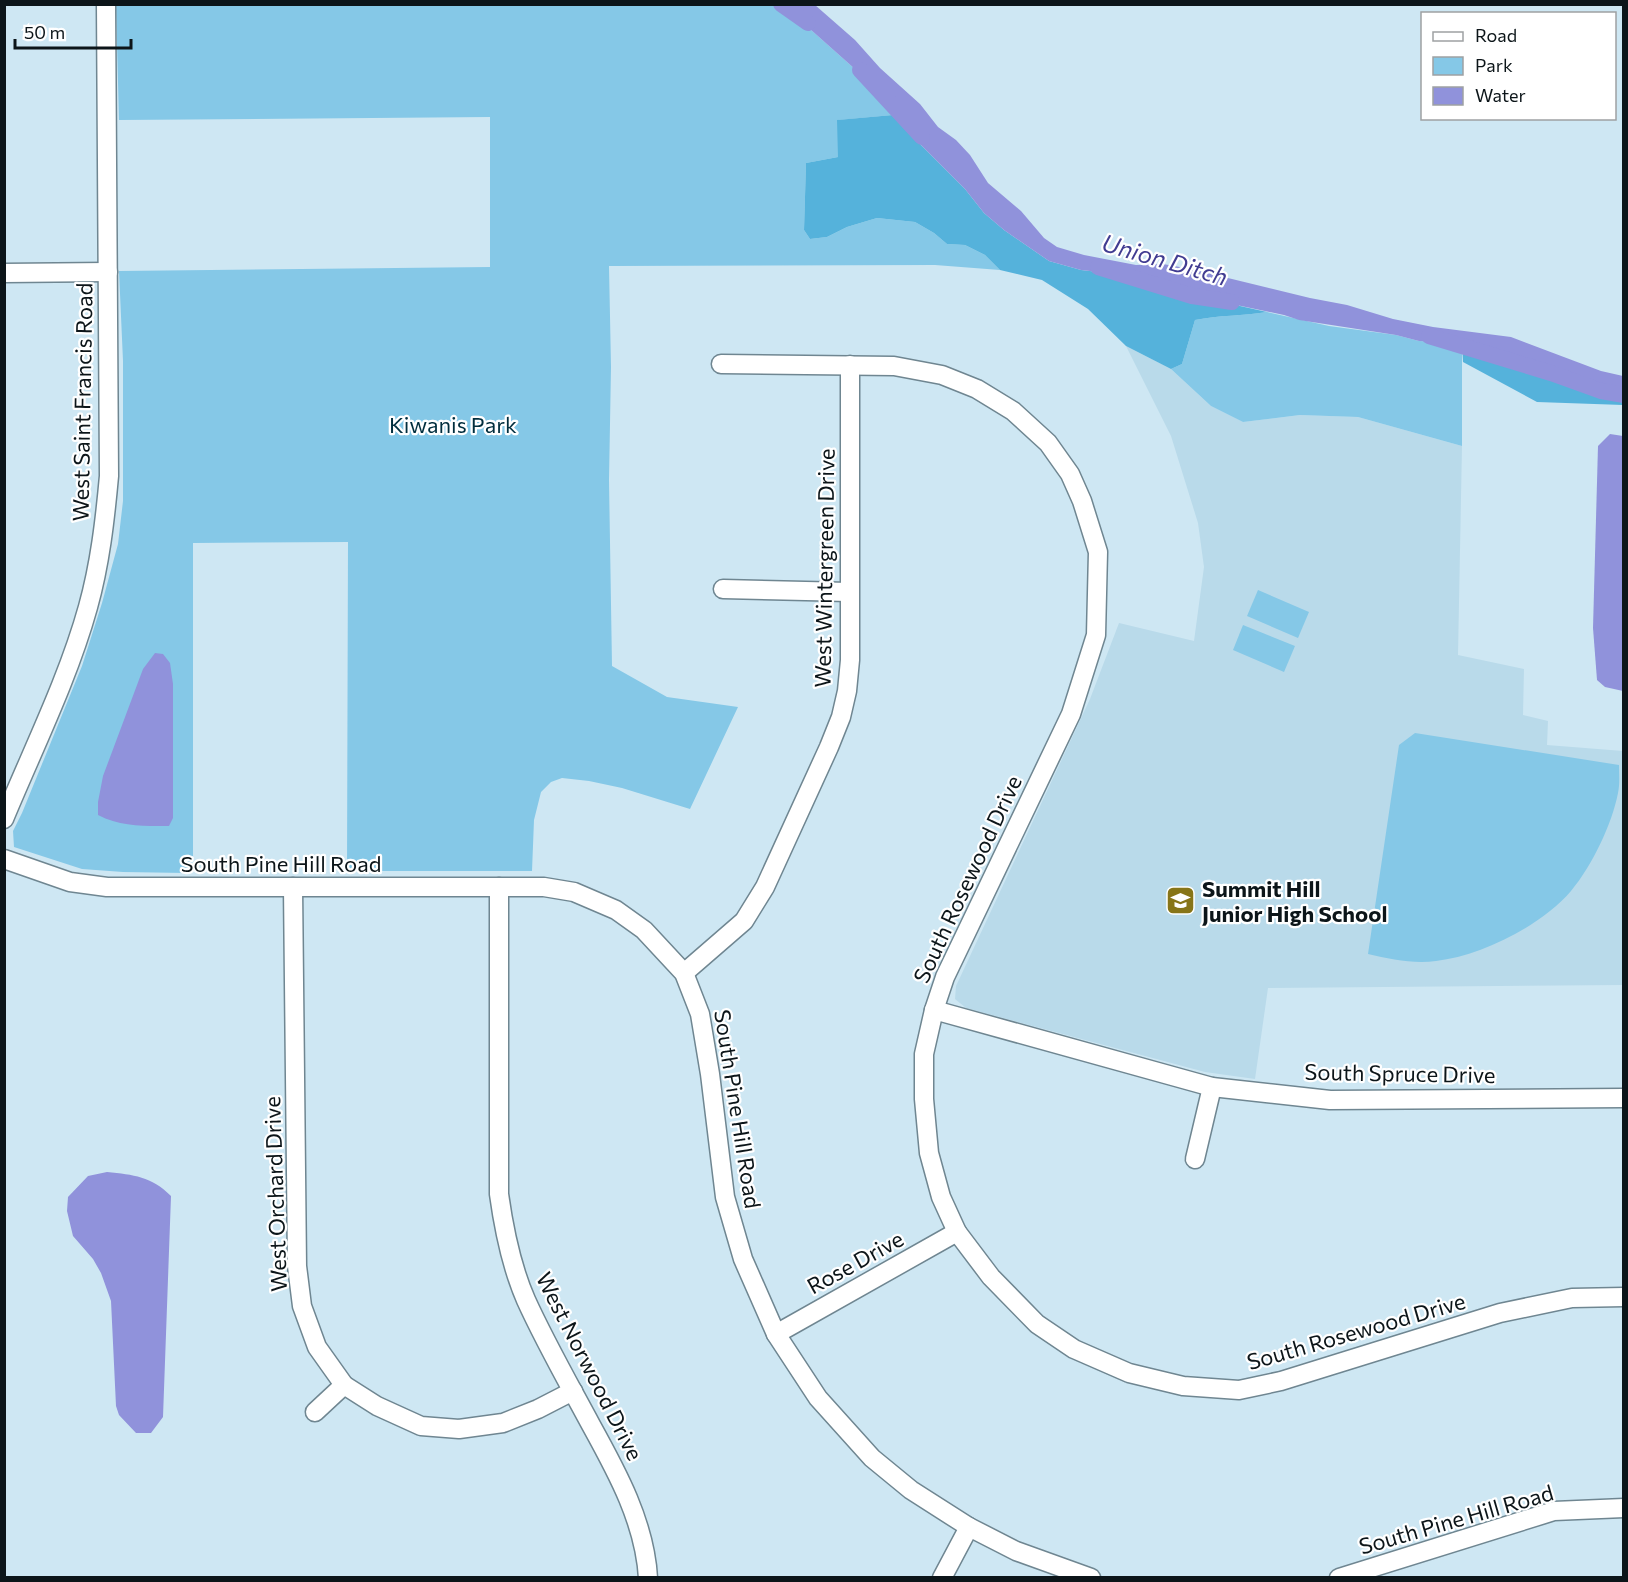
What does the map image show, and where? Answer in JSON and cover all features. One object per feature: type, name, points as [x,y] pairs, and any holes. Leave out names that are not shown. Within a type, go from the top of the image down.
[{"type":"street","name":"West Saint Francis Road","points":[[4,819],[65,673],[88,607],[103,540],[109,476],[106,4]]},
{"type":"street","points":[[4,273],[108,272]]},
{"type":"street","name":"South Rosewood Drive","points":[[721,364],[894,366],[942,375],[977,389],[1013,411],[1048,443],[1070,474],[1088,516],[1098,552],[1096,635],[1076,701],[945,978],[934,1010],[924,1054],[924,1099],[929,1152],[940,1197],[957,1232],[991,1277],[1037,1324],[1074,1349],[1129,1373],[1183,1386],[1239,1390],[1281,1381],[1500,1313],[1572,1298],[1623,1297]]},
{"type":"street","name":"West Wintergreen Drive","points":[[684,973],[744,921],[765,887],[830,747],[841,717],[847,691],[850,660],[850,365]]},
{"type":"street","points":[[723,589],[849,592]]},
{"type":"street","name":"South Pine Hill Road","points":[[4,859],[70,882],[107,887],[544,887],[574,892],[616,910],[644,930],[684,973],[700,1014],[710,1074],[724,1197],[743,1259],[776,1334],[818,1398],[872,1458],[912,1490],[969,1527],[1016,1551],[1091,1578]]},
{"type":"street","name":"West Orchard Drive","points":[[293,887],[297,1266],[302,1306],[317,1347],[344,1384],[377,1406],[421,1426],[459,1429],[503,1423],[538,1409],[573,1391]]},
{"type":"street","name":"West Norwood Drive","points":[[499,887],[499,1194],[504,1228],[513,1267],[526,1299],[622,1482],[639,1533],[648,1578]]},
{"type":"street","name":"South Spruce Drive","points":[[934,1010],[1212,1088],[1330,1100],[1623,1098]]},
{"type":"street","points":[[1195,1159],[1212,1088]]},
{"type":"street","name":"Rose Drive","points":[[776,1334],[957,1232]]},
{"type":"street","points":[[315,1412],[344,1384]]},
{"type":"street","name":"South Pine Hill Road","points":[[1339,1578],[1554,1511],[1623,1508]]},
{"type":"street","points":[[942,1578],[969,1527]]},
{"type":"shaded area","points":[[904,114],[919,143],[965,189],[984,213],[1049,261],[1081,270],[1143,277],[1222,302],[1267,312],[1195,320],[1182,364],[1171,369],[1126,346],[1088,309],[1042,280],[1000,270],[985,255],[965,245],[947,244],[915,222],[877,218],[847,227],[827,237],[810,239],[804,230],[806,163],[838,157],[837,120]]},
{"type":"shaded area","points":[[1462,343],[1519,355],[1612,391],[1623,393],[1623,405],[1537,402],[1463,362]]},
{"type":"shaded area","points":[[1126,346],[1171,369],[1211,406],[1243,422],[1300,415],[1358,417],[1462,446],[1458,655],[1524,669],[1523,715],[1548,721],[1547,745],[1623,751],[1623,985],[1268,988],[1255,1079],[1205,1072],[966,1008],[955,999],[956,986],[1090,699],[1119,623],[1194,641],[1204,567],[1198,523],[1171,436]]},
{"type":"green space","name":"Kiwanis Park","points":[[116,5],[783,5],[865,78],[894,99],[904,114],[838,120],[838,157],[806,163],[804,230],[810,239],[827,237],[847,227],[877,218],[915,222],[947,244],[965,245],[985,255],[1000,270],[935,265],[609,266],[612,666],[667,697],[738,707],[690,809],[622,788],[562,778],[551,782],[541,792],[534,820],[532,871],[347,871],[348,542],[193,543],[193,860],[186,873],[82,869],[14,847],[13,831],[82,666],[118,544],[123,501],[123,361],[119,271],[490,267],[490,117],[119,120]]},
{"type":"green space","points":[[1267,312],[1329,326],[1396,335],[1419,341],[1462,343],[1462,446],[1358,417],[1300,415],[1243,422],[1211,406],[1171,369],[1182,364],[1195,320]]},
{"type":"green space","points":[[1258,590],[1309,612],[1298,638],[1247,616]]},
{"type":"green space","points":[[1243,625],[1295,646],[1284,672],[1233,650]]},
{"type":"green space","points":[[1415,733],[1619,765],[1619,790],[1611,818],[1594,857],[1571,891],[1544,916],[1491,946],[1453,958],[1427,962],[1368,954],[1399,745]]},
{"type":"water","points":[[783,5],[815,5],[855,40],[880,68],[920,104],[938,127],[956,140],[970,155],[988,183],[1021,211],[1044,238],[1057,247],[1084,255],[1136,265],[1163,264],[1191,269],[1433,327],[1511,337],[1601,371],[1623,376],[1623,393],[1612,391],[1523,357],[1492,349],[1469,344],[1419,341],[1396,335],[1299,320],[1222,302],[1143,277],[1081,270],[1049,261],[984,213],[965,189],[919,143],[894,99],[865,78]]},
{"type":"water","points":[[1610,434],[1623,436],[1623,691],[1605,687],[1597,680],[1593,628],[1598,446]]},
{"type":"water","points":[[155,653],[163,654],[170,663],[173,684],[173,818],[169,826],[124,824],[98,815],[98,802],[103,776],[143,669]]},
{"type":"water","points":[[107,1172],[149,1180],[171,1196],[163,1417],[151,1433],[136,1433],[119,1415],[116,1406],[111,1301],[101,1273],[93,1259],[73,1236],[67,1211],[68,1197],[88,1176]]},
{"type":"waterway","name":"Union Ditch","points":[[781,4],[808,23]]},
{"type":"waterway","name":"Union Ditch","points":[[860,70],[922,137]]},
{"type":"waterway","name":"Union Ditch","points":[[1098,267],[1192,296],[1232,302]]},
{"type":"waterway","name":"Union Ditch","points":[[1429,336],[1551,373],[1601,391],[1624,395]]},
{"type":"place","name":"Summit Hill Junior High School","points":[[1181,901]]}]
